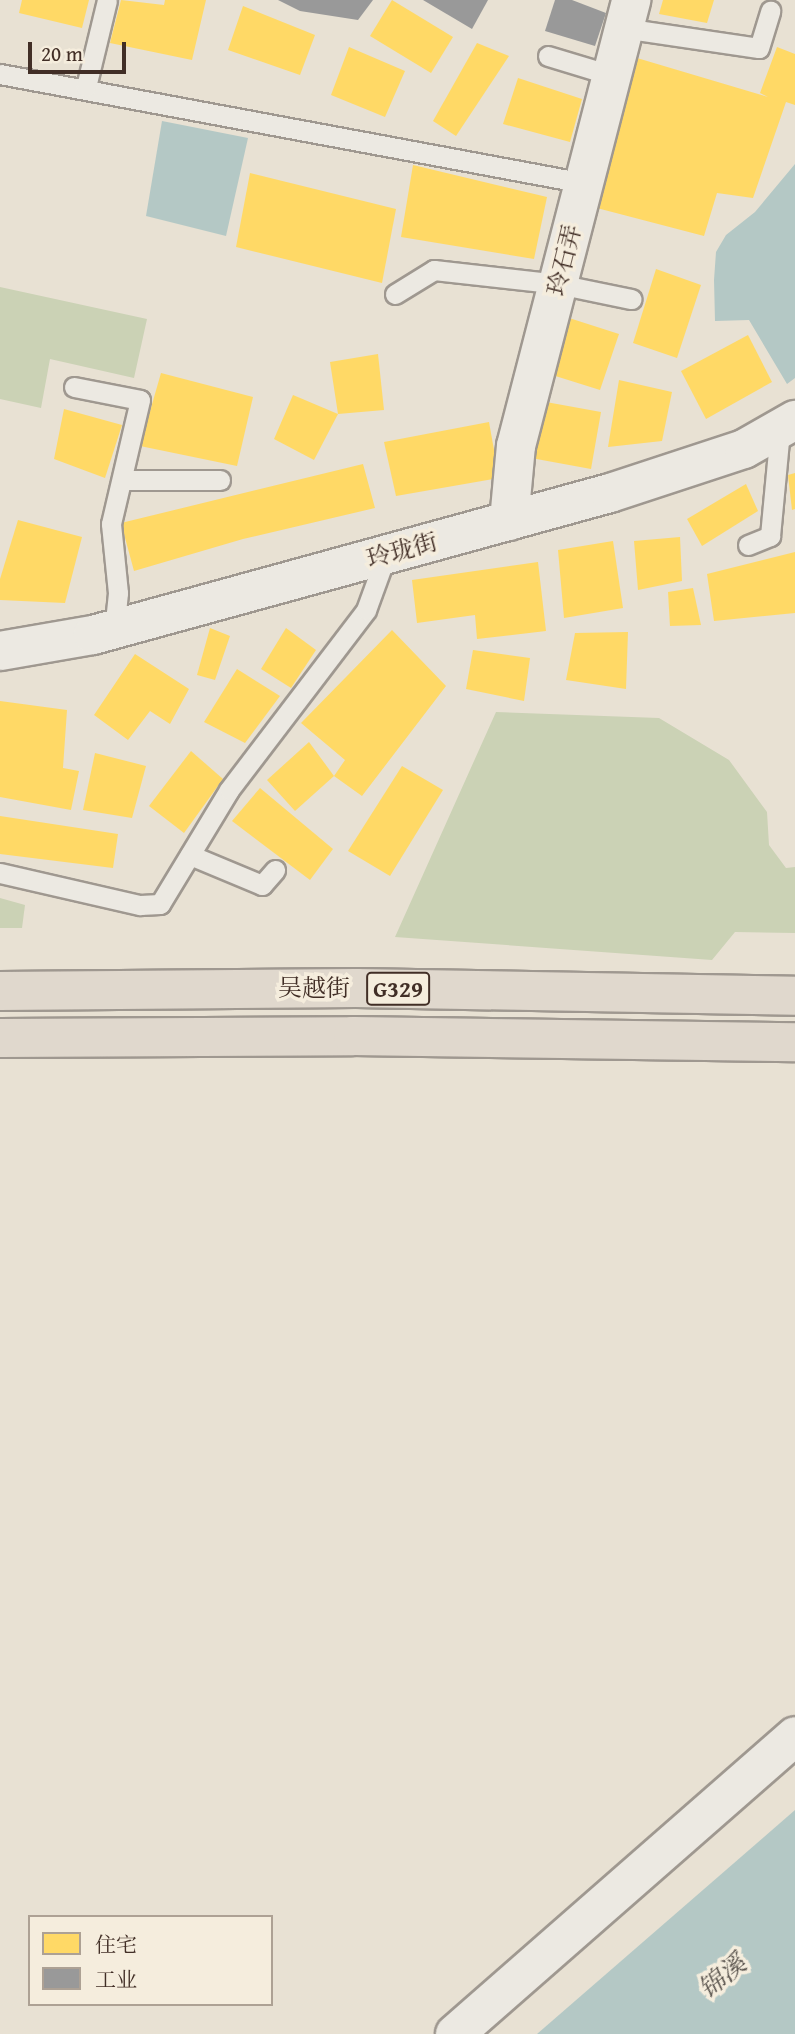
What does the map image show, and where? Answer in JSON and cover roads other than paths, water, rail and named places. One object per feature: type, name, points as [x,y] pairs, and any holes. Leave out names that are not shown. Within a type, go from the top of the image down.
[{"type":"highway","name":"吴越街","points":[[0,991],[356,988],[795,996]]},
{"type":"highway","name":"吴越街","points":[[0,1038],[353,1035],[795,1042]]},
{"type":"street","name":"玲石弄","points":[[509,521],[516,446],[627,14]]},
{"type":"street","name":"玲珑街","points":[[0,651],[114,629],[509,521],[744,449],[788,424]]},
{"type":"street","points":[[456,2034],[795,1736]]},
{"type":"lane","points":[[86,87],[107,0]]},
{"type":"lane","points":[[627,14],[759,48],[770,11]]},
{"type":"lane","points":[[548,56],[611,75]]},
{"type":"lane","points":[[0,74],[86,87],[584,183]]},
{"type":"lane","points":[[395,294],[434,270],[558,284],[631,299]]},
{"type":"lane","points":[[75,387],[140,400],[111,524],[118,593],[114,629]]},
{"type":"lane","points":[[748,545],[770,536],[788,424]]},
{"type":"lane","points":[[122,480],[220,480]]},
{"type":"lane","points":[[0,873],[140,905],[160,904],[229,790],[366,610],[386,555]]},
{"type":"lane","points":[[190,855],[262,885],[275,870]]},
{"type":"water","points":[[162,121],[248,138],[226,236],[146,216]]},
{"type":"water","points":[[795,164],[795,378],[787,384],[749,320],[715,321],[714,280],[716,252],[726,235],[755,212]]},
{"type":"water","name":"锦溪","points":[[795,1810],[795,2034],[537,2034]]}]
